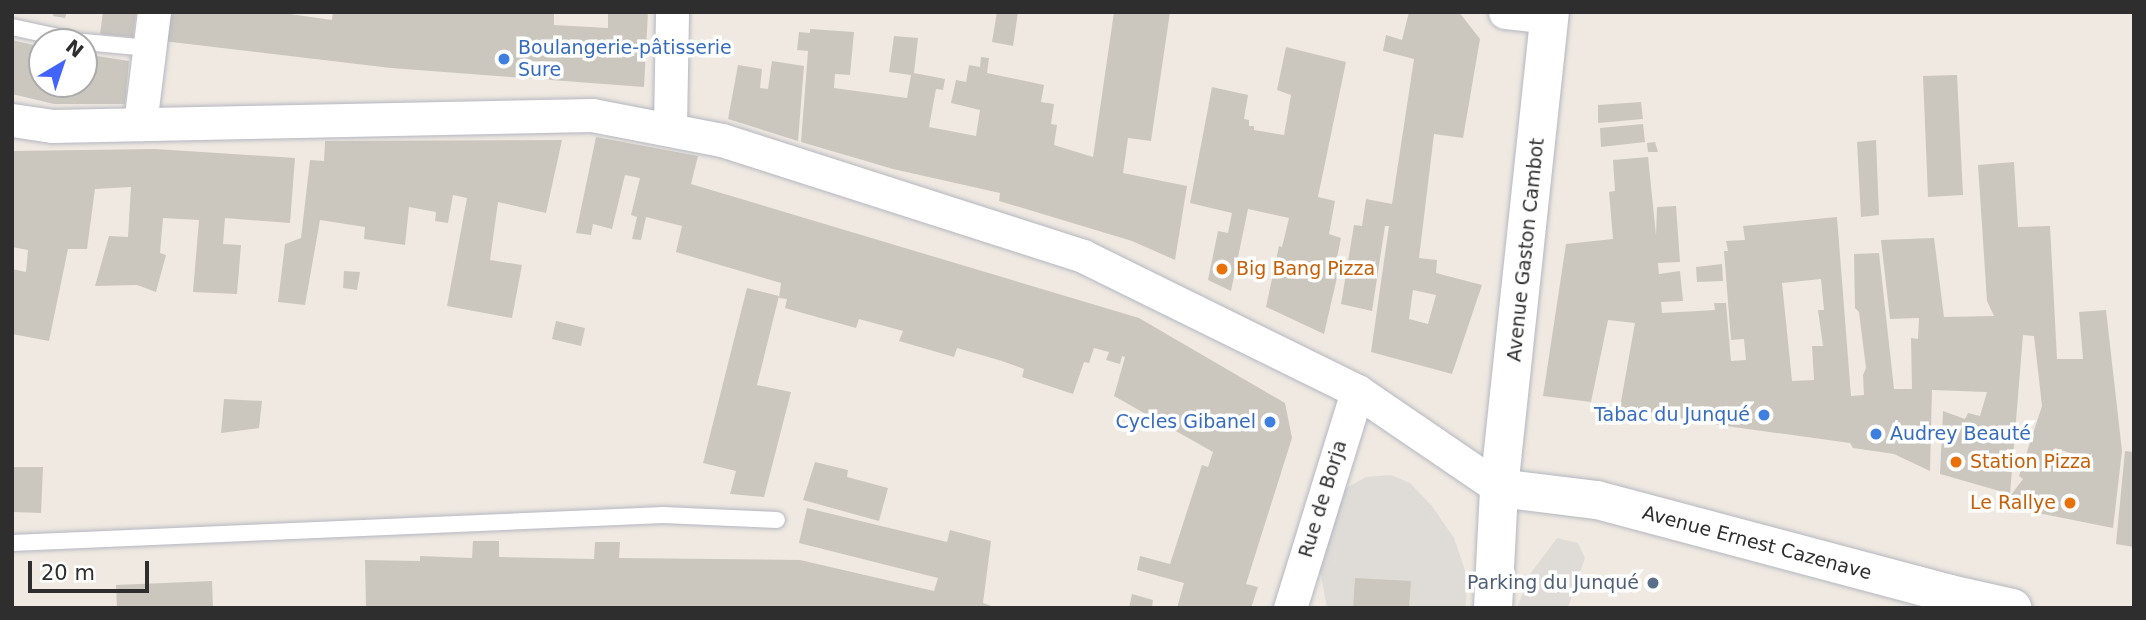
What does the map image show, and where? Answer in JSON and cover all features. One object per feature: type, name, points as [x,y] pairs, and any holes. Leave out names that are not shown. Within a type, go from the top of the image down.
[{"type":"street","points":[[140,124],[154,12]]},
{"type":"street","points":[[670,128],[672,12]]},
{"type":"street","points":[[1506,12],[1550,15]]},
{"type":"street","name":"Avenue Gaston Cambot","points":[[1493,608],[1499,488],[1550,15]]},
{"type":"street","points":[[12,120],[52,126],[592,115],[722,140],[1083,256],[1357,391],[1499,488]]},
{"type":"street","name":"Rue de Borja","points":[[1290,608],[1357,391]]},
{"type":"street","name":"Avenue Ernest Cazenave","points":[[1499,488],[1597,500],[1950,601],[2012,608]]},
{"type":"lane","points":[[98,43],[149,48]]},
{"type":"lane","points":[[12,542],[663,515],[777,520]]},
{"type":"shaded area","points":[[1391,475],[1410,483],[1432,506],[1454,538],[1467,576],[1466,608],[1327,608],[1318,560],[1331,510],[1346,488],[1366,477]]},
{"type":"shaded area","points":[[1557,538],[1578,543],[1585,558],[1568,608],[1517,608],[1530,574]]},
{"type":"building","points":[[54,12],[67,12],[65,18],[53,16]]},
{"type":"building","points":[[103,12],[136,12],[133,37],[100,34]]},
{"type":"building","points":[[166,12],[276,12],[332,20],[333,12],[554,12],[554,25],[608,28],[608,12],[648,12],[644,87],[391,68],[163,41]]},
{"type":"building","points":[[997,12],[1018,12],[1013,46],[992,42]]},
{"type":"building","points":[[1114,12],[1170,12],[1151,141],[1128,138],[1123,173],[1187,186],[1175,260],[1132,241],[999,201],[1000,193],[893,169],[801,142],[808,51],[797,50],[799,32],[810,33],[810,29],[854,32],[850,75],[835,74],[834,88],[907,98],[911,75],[889,72],[894,36],[918,38],[914,73],[945,79],[943,90],[936,89],[929,127],[976,136],[980,110],[951,103],[956,80],[966,82],[969,65],[980,67],[981,57],[989,58],[987,73],[1044,85],[1041,102],[1054,104],[1051,124],[1057,125],[1054,145],[1093,157]]},
{"type":"building","points":[[1409,12],[1459,12],[1480,39],[1463,138],[1434,134],[1419,258],[1437,260],[1436,273],[1482,285],[1452,374],[1371,352],[1389,226],[1385,226],[1372,311],[1341,304],[1354,225],[1362,226],[1366,199],[1392,204],[1414,59],[1383,51],[1386,35],[1402,40]],"holes":[[[1413,290],[1436,295],[1428,324],[1409,319]]]},
{"type":"building","points":[[12,40],[28,44],[28,98],[12,94]]},
{"type":"building","points":[[1286,47],[1346,62],[1318,197],[1335,201],[1329,234],[1341,238],[1334,272],[1338,273],[1324,334],[1266,307],[1279,246],[1282,247],[1289,218],[1248,209],[1231,291],[1208,280],[1218,231],[1228,233],[1232,213],[1190,203],[1212,87],[1248,95],[1244,119],[1249,120],[1249,126],[1254,126],[1254,130],[1284,135],[1291,95],[1277,90]]},
{"type":"building","points":[[98,56],[129,61],[125,104],[54,104],[29,98],[98,98]]},
{"type":"building","points":[[772,61],[804,66],[798,141],[728,119],[738,65],[762,69],[760,88],[768,89]]},
{"type":"building","points":[[1957,75],[1963,195],[1928,197],[1923,76]]},
{"type":"building","points":[[1641,102],[1643,119],[1598,123],[1598,105]]},
{"type":"building","points":[[1643,124],[1645,142],[1601,147],[1600,128]]},
{"type":"building","points":[[596,137],[698,156],[691,184],[1139,318],[1285,403],[1292,438],[1246,584],[1258,587],[1251,608],[1177,608],[1184,583],[1137,570],[1140,556],[1170,564],[1202,465],[1208,467],[1213,452],[1114,396],[1125,357],[1122,356],[1120,364],[1106,360],[1109,352],[1094,348],[1089,363],[1084,362],[1073,394],[1022,377],[1024,369],[1002,361],[957,348],[954,357],[899,341],[903,331],[859,319],[856,328],[785,308],[787,299],[779,298],[781,283],[676,252],[682,226],[646,217],[641,240],[632,239],[637,217],[631,215],[640,178],[625,175],[612,229],[593,224],[591,235],[576,233]]},
{"type":"building","points":[[562,140],[546,213],[498,202],[490,260],[522,265],[512,318],[447,306],[467,198],[453,195],[448,223],[435,221],[436,212],[409,207],[405,245],[364,239],[365,227],[320,220],[305,305],[278,302],[285,244],[301,238],[310,160],[324,161],[325,141]]},
{"type":"building","points":[[1876,140],[1879,215],[1861,217],[1857,142]]},
{"type":"building","points":[[1655,142],[1658,152],[1648,152],[1647,143]]},
{"type":"building","points":[[155,149],[295,158],[290,223],[225,218],[223,244],[241,245],[237,294],[193,292],[199,220],[163,218],[160,253],[166,255],[156,292],[137,285],[95,286],[109,236],[128,237],[131,187],[95,189],[87,249],[68,249],[49,341],[12,334],[12,269],[26,272],[28,250],[12,247],[12,151]]},
{"type":"building","points":[[1648,157],[1656,235],[1657,207],[1676,206],[1680,262],[1658,263],[1659,274],[1680,271],[1683,301],[1661,302],[1662,313],[1715,310],[1714,303],[1726,303],[1731,361],[1746,360],[1744,339],[1731,340],[1724,251],[1728,251],[1726,241],[1745,240],[1743,226],[1837,217],[1851,396],[1864,395],[1863,375],[1866,368],[1859,312],[1855,308],[1854,254],[1879,253],[1894,389],[1912,389],[1911,338],[1918,339],[1919,318],[1890,319],[1881,240],[1934,238],[1944,317],[1994,316],[1987,301],[1978,165],[2014,162],[2018,227],[2050,226],[2057,359],[2083,359],[2079,312],[2106,310],[2122,451],[2113,528],[2038,513],[2011,495],[2023,479],[2019,476],[2042,406],[2034,336],[2023,335],[2010,494],[1940,474],[1943,411],[1965,419],[1968,413],[1980,416],[1987,392],[1932,390],[1930,471],[1894,454],[1853,448],[1850,443],[1719,425],[1620,407],[1635,323],[1608,320],[1591,402],[1543,396],[1566,244],[1613,239],[1609,192],[1615,191],[1613,160]],"holes":[[[1821,279],[1824,310],[1818,310],[1823,346],[1812,346],[1814,380],[1792,381],[1782,283]],[[2055,448],[2070,453],[2067,467],[2052,462]]]},
{"type":"building","points":[[1722,264],[1723,281],[1697,282],[1696,267]]},
{"type":"building","points":[[344,271],[360,272],[357,290],[343,288]]},
{"type":"building","points":[[747,288],[779,296],[757,385],[791,392],[764,497],[730,494],[736,471],[703,463]]},
{"type":"building","points":[[556,321],[585,328],[581,346],[552,339]]},
{"type":"building","points":[[224,399],[262,401],[259,428],[221,433]]},
{"type":"building","points":[[2125,451],[2134,452],[2134,547],[2116,544]]},
{"type":"building","points":[[815,462],[848,470],[847,477],[888,488],[879,521],[803,500]]},
{"type":"building","points":[[12,467],[43,467],[41,513],[12,512]]},
{"type":"building","points":[[807,508],[947,542],[950,530],[991,541],[983,603],[997,608],[366,608],[365,560],[420,561],[420,556],[472,558],[473,541],[499,541],[499,557],[594,559],[595,542],[620,542],[619,558],[800,560],[934,591],[938,578],[799,543]]},
{"type":"building","points":[[1355,578],[1411,581],[1409,608],[1353,608]]},
{"type":"building","points":[[212,581],[213,608],[117,608],[116,585]]},
{"type":"building","points":[[1132,594],[1153,600],[1152,608],[1129,608]]},
{"type":"place","name":"Boulangerie-pâtisserie Sure","points":[[504,59]]},
{"type":"place","name":"Big Bang Pizza","points":[[1222,269]]},
{"type":"place","name":"Tabac du Junqué","points":[[1764,415]]},
{"type":"place","name":"Cycles Gibanel","points":[[1270,422]]},
{"type":"place","name":"Audrey Beauté","points":[[1876,434]]},
{"type":"place","name":"Station Pizza","points":[[1956,462]]},
{"type":"place","name":"Le Rallye","points":[[2070,503]]},
{"type":"place","name":"Parking du Junqué","points":[[1653,583]]}]
